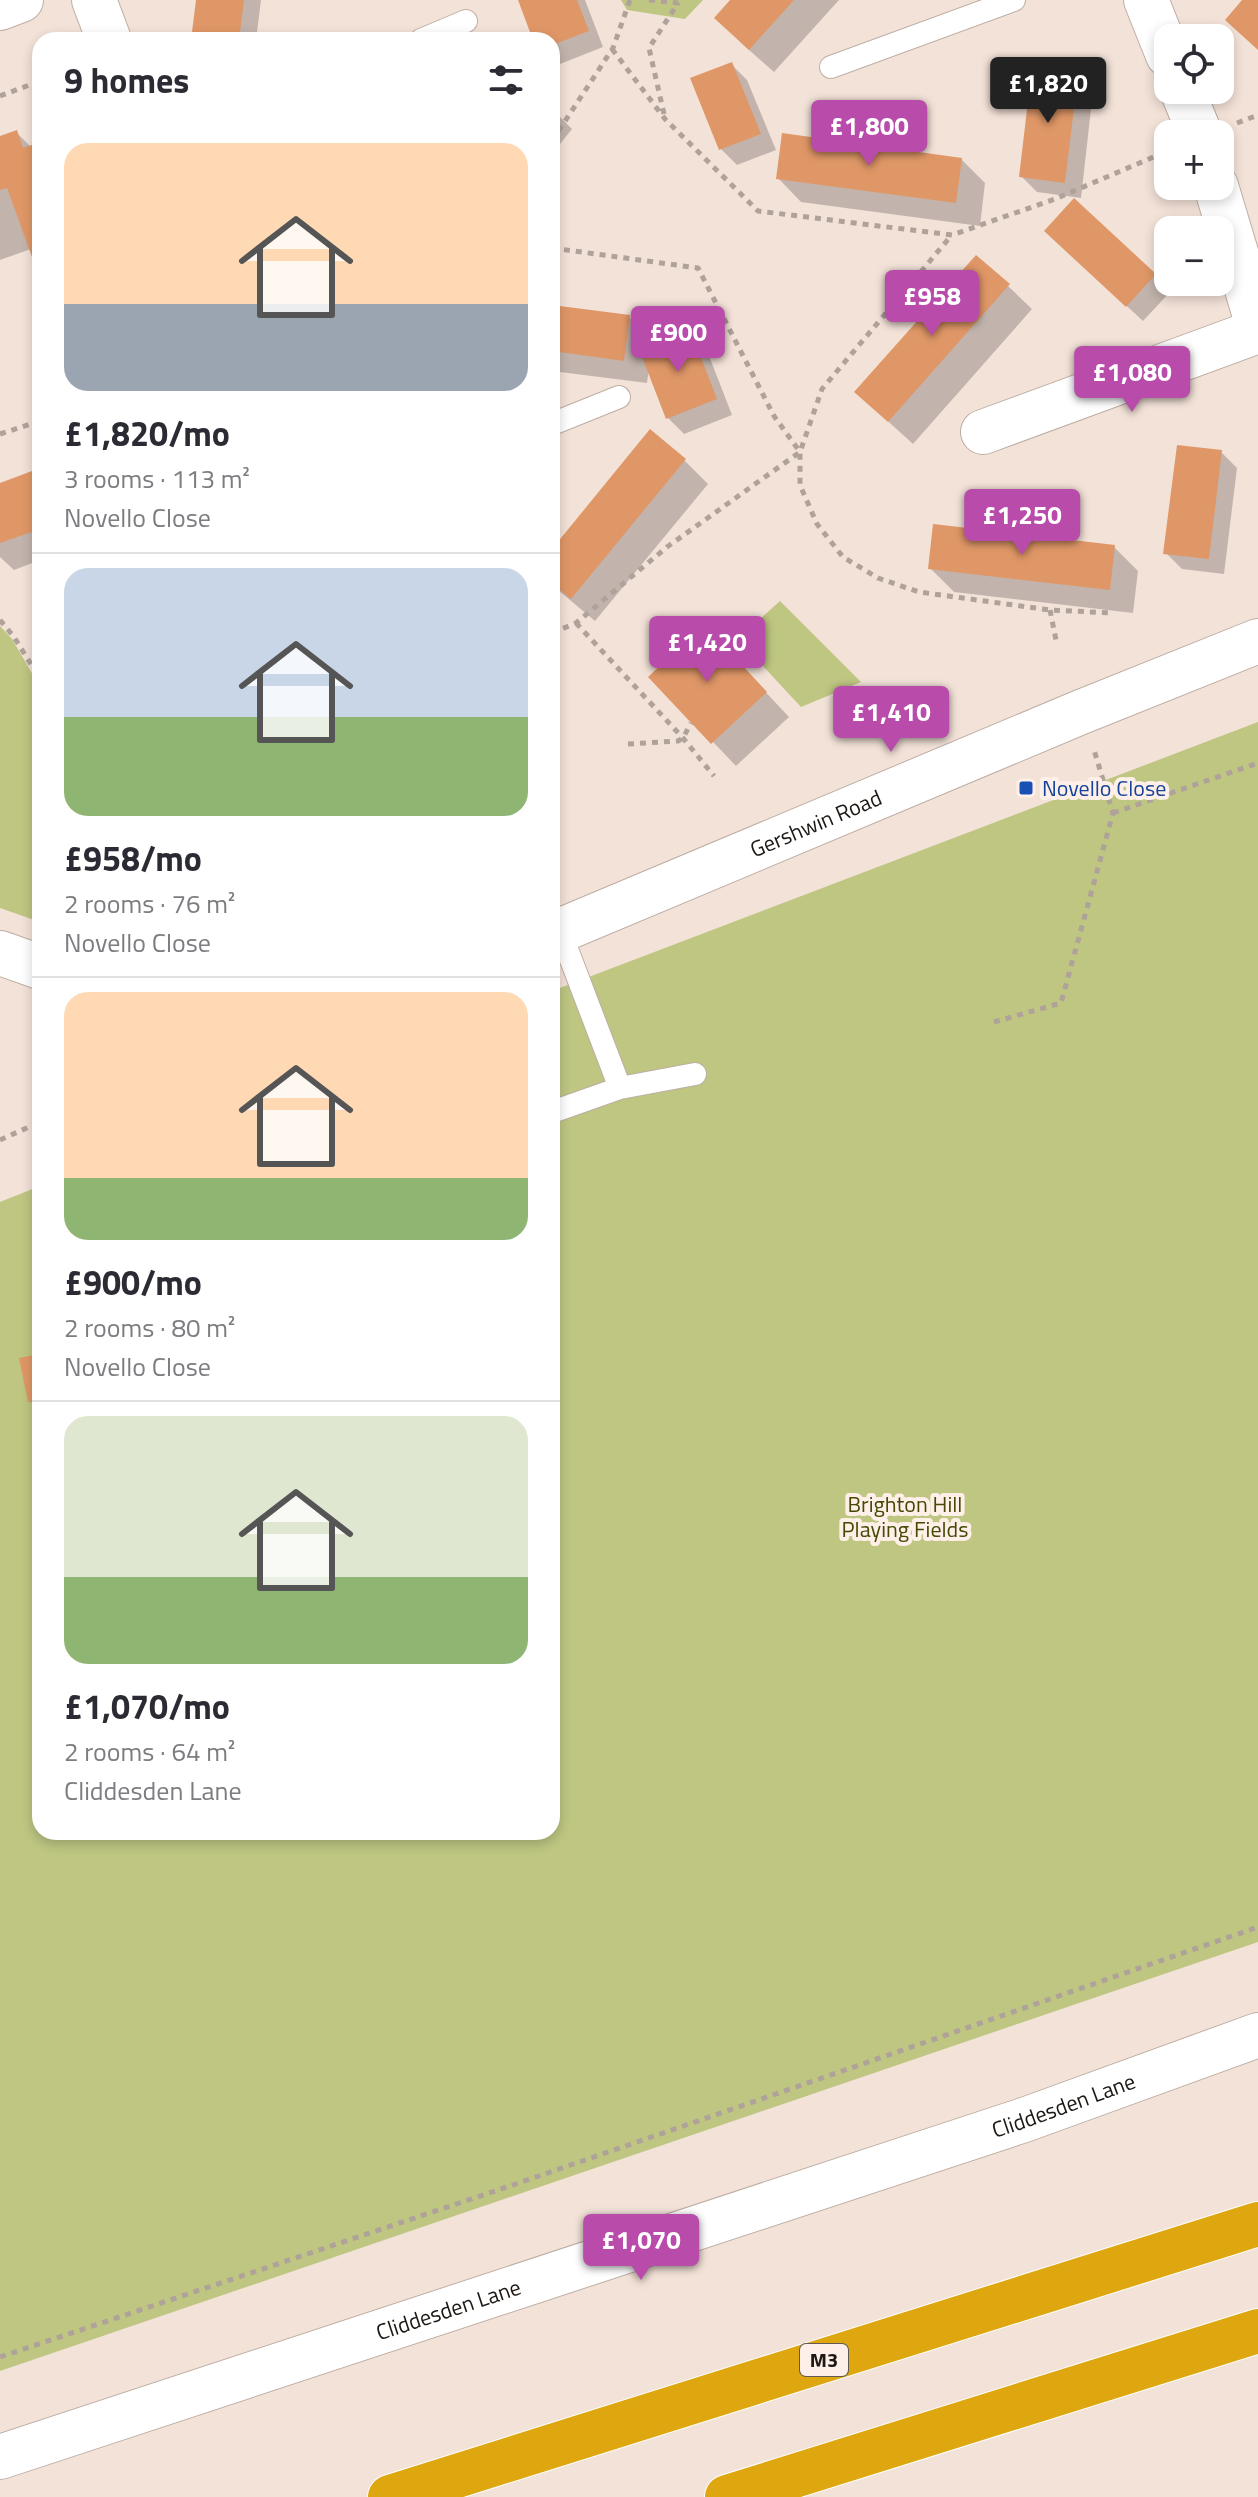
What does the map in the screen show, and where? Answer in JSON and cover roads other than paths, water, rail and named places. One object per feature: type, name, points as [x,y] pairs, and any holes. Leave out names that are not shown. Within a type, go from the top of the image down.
[{"type":"highway","name":"M3","points":[[390,2497],[1258,2224]]},
{"type":"highway","points":[[727,2497],[1258,2331]]},
{"type":"street","points":[[0,8],[21,0]]},
{"type":"street","points":[[94,0],[106,32]]},
{"type":"street","points":[[1146,0],[1156,24]]},
{"type":"street","points":[[983,432],[1258,329],[1220,200]]},
{"type":"street","name":"Gershwin Road","points":[[560,931],[1081,712],[1258,641]]},
{"type":"street","points":[[0,953],[32,964]]},
{"type":"street","name":"Cliddesden Lane","points":[[0,2457],[1024,2120],[1258,2035]]},
{"type":"lane","points":[[831,67],[1014,0]]},
{"type":"lane","points":[[440,32],[466,21]]},
{"type":"lane","points":[[560,421],[619,397]]},
{"type":"lane","points":[[560,943],[620,1088]]},
{"type":"lane","points":[[560,1109],[620,1088],[695,1074]]},
{"type":"place","name":"Novello Close","points":[[1026,788]]},
{"type":"park label","name":"Brighton Hill Playing Fields","points":[[905,1516]]}]
